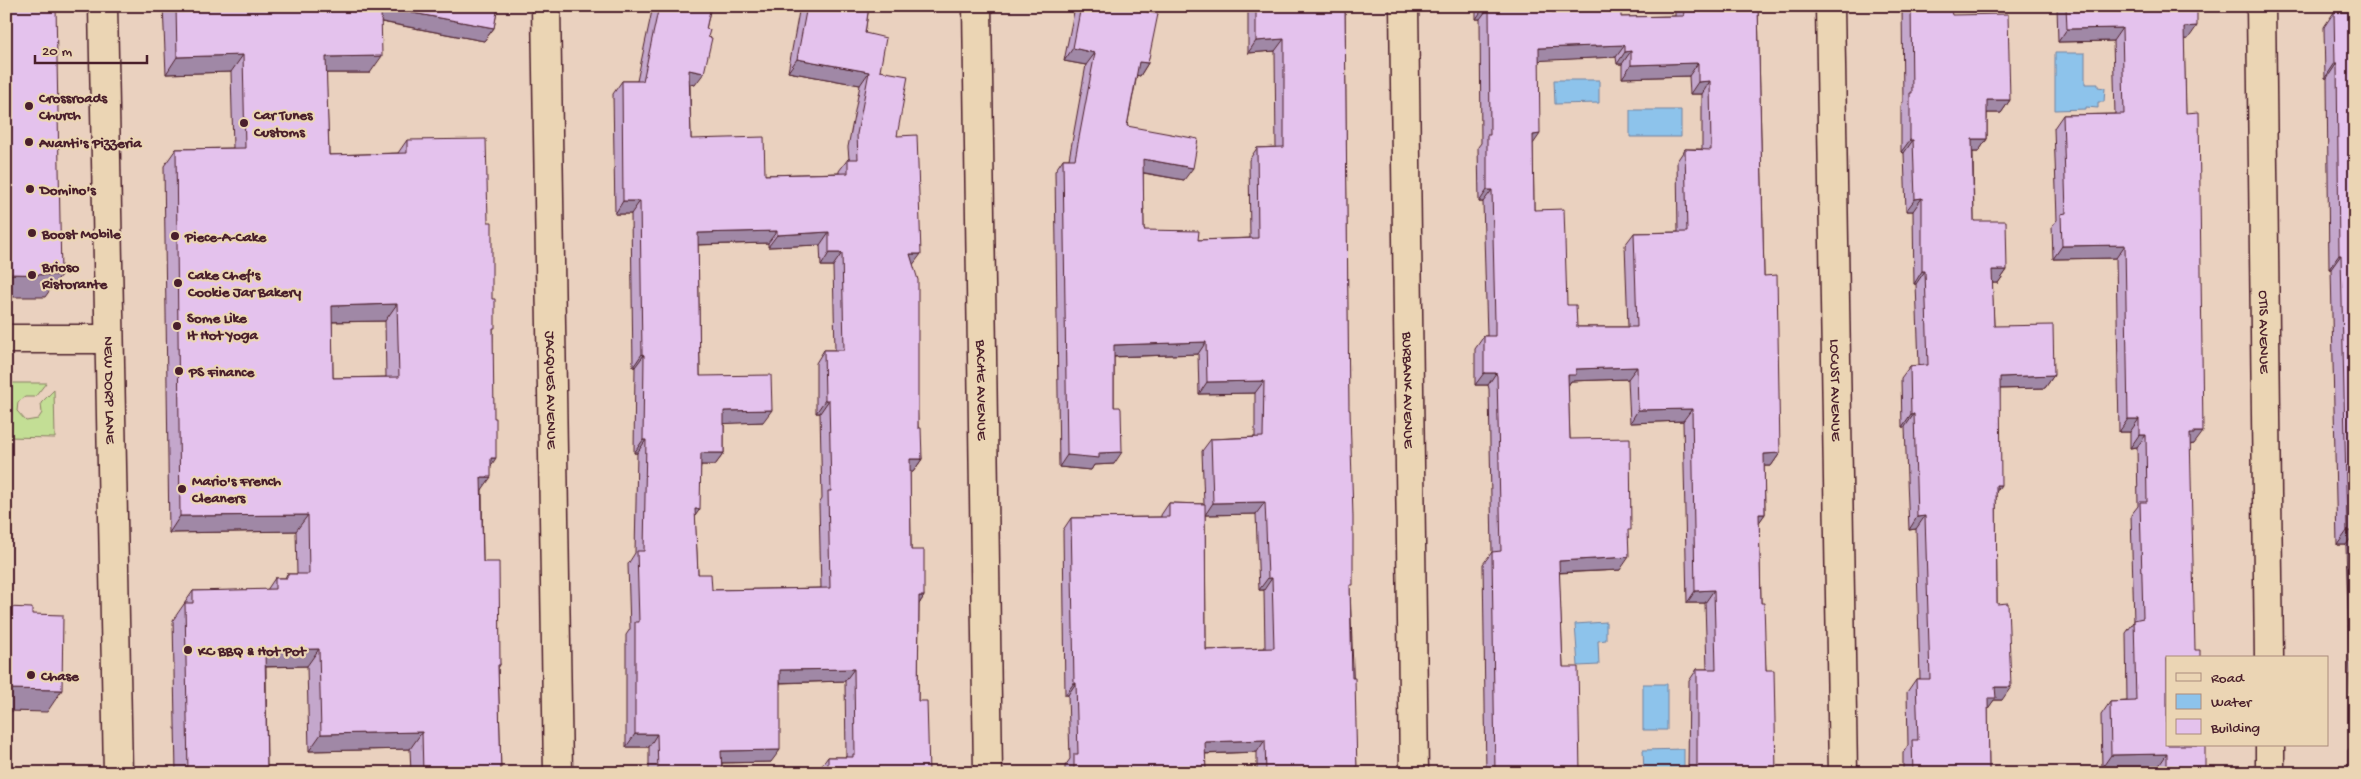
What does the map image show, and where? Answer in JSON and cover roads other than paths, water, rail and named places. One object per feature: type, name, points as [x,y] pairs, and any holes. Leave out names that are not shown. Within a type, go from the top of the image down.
[{"type":"street","name":"NEW DORP LANE","points":[[103,6],[118,773]]},
{"type":"street","name":"JACQUES AVENUE","points":[[546,6],[558,773]]},
{"type":"street","name":"BACHE AVENUE","points":[[977,6],[988,773]]},
{"type":"street","name":"BURBANK AVENUE","points":[[1404,6],[1414,773]]},
{"type":"street","name":"LOCUST AVENUE","points":[[1830,6],[1843,773]]},
{"type":"street","name":"OTIS AVENUE","points":[[2261,6],[2269,656]]},
{"type":"street","points":[[6,339],[109,339]]},
{"type":"street","points":[[2270,746],[2270,773]]},
{"type":"water","points":[[2055,53],[2085,53],[2085,84],[2098,84],[2098,87],[2105,88],[2104,102],[2098,102],[2098,108],[2086,107],[2086,109],[2055,110]]},
{"type":"water","points":[[1554,80],[1599,80],[1599,103],[1555,104]]},
{"type":"water","points":[[1630,110],[1681,110],[1681,137],[1630,137]]},
{"type":"water","points":[[1606,622],[1606,640],[1598,641],[1599,665],[1578,666],[1575,624]]},
{"type":"water","points":[[1643,684],[1667,684],[1667,730],[1643,730]]},
{"type":"water","points":[[1684,749],[1684,771],[1644,772],[1643,750]]},
{"type":"place","name":"Crossroads Church","points":[[29,106]]},
{"type":"place","name":"Car Tunes Customs","points":[[244,123]]},
{"type":"place","name":"Avanti's Pizzeria","points":[[29,142]]},
{"type":"place","name":"Domino's","points":[[30,189]]},
{"type":"place","name":"Boost Mobile","points":[[32,233]]},
{"type":"place","name":"Piece-A-Cake","points":[[175,236]]},
{"type":"place","name":"Brioso Ristorante","points":[[32,275]]},
{"type":"place","name":"Cake Chef's Cookie Jar Bakery","points":[[178,283]]},
{"type":"place","name":"Some Like It Hot Yoga","points":[[177,326]]},
{"type":"place","name":"PS Finance","points":[[179,371]]},
{"type":"place","name":"Mario's French Cleaners","points":[[182,489]]},
{"type":"place","name":"KC BBQ & Hot Pot","points":[[188,650]]},
{"type":"place","name":"Chase","points":[[31,675]]}]
